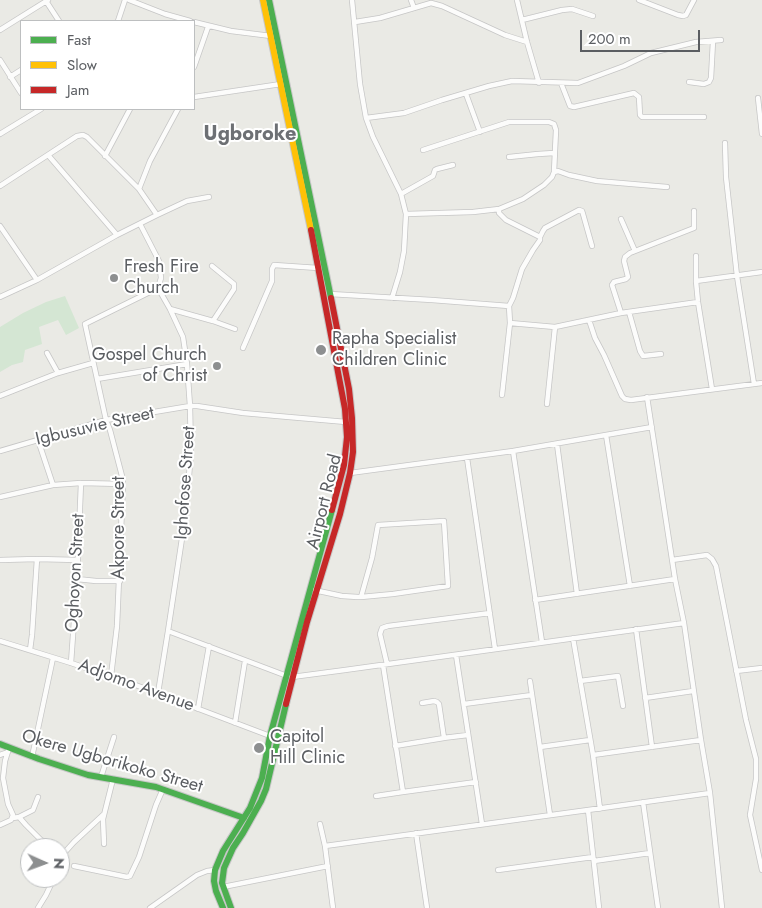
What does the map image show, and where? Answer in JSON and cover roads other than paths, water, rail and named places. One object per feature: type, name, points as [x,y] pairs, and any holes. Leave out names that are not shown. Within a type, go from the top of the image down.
[{"type":"main road","name":"Airport Road","points":[[215,870],[223,852],[244,818],[262,778],[270,736],[312,593],[344,465],[347,437],[342,389],[263,0]]},
{"type":"main road","name":"Airport Road","points":[[269,0],[349,389],[352,418],[353,452],[350,473],[340,514],[312,593]]},
{"type":"main road","name":"Airport Road","points":[[222,887],[222,876],[227,859],[254,814],[266,789],[289,676]]},
{"type":"main road","name":"Okere Ugborikoko Street","points":[[0,744],[8,750],[88,775],[156,786],[244,818]]},
{"type":"main road","points":[[215,870],[214,881],[216,891],[223,908]]},
{"type":"main road","points":[[222,887],[231,908]]},
{"type":"street","points":[[118,20],[127,0],[186,20]]},
{"type":"street","points":[[352,0],[360,84],[366,118],[372,137],[400,194],[406,214],[404,251],[392,298]]},
{"type":"street","points":[[411,0],[414,8]]},
{"type":"street","points":[[442,6],[444,0]]},
{"type":"street","points":[[517,0],[539,83]]},
{"type":"street","points":[[639,0],[683,16],[694,0]]},
{"type":"street","points":[[0,30],[47,1],[58,20]]},
{"type":"street","points":[[355,22],[380,18],[431,3],[442,6],[505,35],[527,42]]},
{"type":"street","points":[[522,20],[572,9],[593,16]]},
{"type":"street","points":[[195,22],[231,32],[271,36]]},
{"type":"street","points":[[195,64],[208,26]]},
{"type":"street","points":[[366,118],[404,113],[489,86],[512,81],[578,83],[624,66],[651,53],[696,42],[721,40]]},
{"type":"street","points":[[689,82],[704,84],[709,82],[711,78],[713,41]]},
{"type":"street","points":[[0,60],[20,92]]},
{"type":"street","points":[[10,77],[20,71]]},
{"type":"street","points":[[560,83],[570,106],[574,107],[634,94],[639,97],[640,116],[642,117],[704,118]]},
{"type":"street","points":[[195,97],[281,84]]},
{"type":"street","points":[[466,94],[480,132]]},
{"type":"street","points":[[758,98],[762,134]]},
{"type":"street","points":[[105,156],[129,110]]},
{"type":"street","points":[[139,189],[150,161],[177,110]]},
{"type":"street","points":[[0,134],[33,111]]},
{"type":"street","points":[[406,214],[473,212],[499,208],[523,200],[552,177],[554,172],[556,130],[554,124],[549,122],[508,122],[423,150]]},
{"type":"street","points":[[0,186],[77,136],[83,135],[139,189],[157,215]]},
{"type":"street","points":[[724,143],[725,170],[737,276],[754,384]]},
{"type":"street","points":[[509,157],[554,153]]},
{"type":"street","points":[[48,155],[117,236]]},
{"type":"street","points":[[400,194],[433,176],[435,170],[453,166]]},
{"type":"street","points":[[554,172],[558,171],[597,181],[668,187]]},
{"type":"street","points":[[0,297],[36,280],[157,215],[187,202],[209,197]]},
{"type":"street","points":[[499,208],[499,213],[506,220],[540,237]]},
{"type":"street","points":[[502,395],[510,323],[509,306],[522,269],[540,237],[546,228],[580,210],[583,214],[592,246]]},
{"type":"street","points":[[621,313],[612,285],[614,282],[628,277],[624,261],[625,257],[635,250],[694,228],[694,211]]},
{"type":"street","points":[[621,219],[635,250]]},
{"type":"street","points":[[140,224],[159,261],[161,278],[158,288]]},
{"type":"street","points":[[0,226],[36,280]]},
{"type":"street","points":[[0,239],[6,235]]},
{"type":"street","points":[[696,256],[698,302],[712,389]]},
{"type":"street","points":[[243,348],[272,282],[272,269],[274,265],[318,268]]},
{"type":"street","points":[[212,266],[234,284],[234,289],[213,321]]},
{"type":"street","points":[[696,281],[762,272]]},
{"type":"street","name":"Ighofose Street","points":[[158,288],[183,337],[187,364],[192,452],[186,512],[158,693]]},
{"type":"street","name":"Akpore Street","points":[[111,676],[120,581],[123,484],[106,420],[85,324],[158,288]]},
{"type":"street","points":[[330,294],[509,306]]},
{"type":"street","points":[[510,323],[555,327],[621,313],[698,302]]},
{"type":"street","points":[[170,309],[235,329]]},
{"type":"street","points":[[629,312],[640,351],[644,356],[660,354]]},
{"type":"street","points":[[589,320],[595,338],[625,399],[631,400],[762,383]]},
{"type":"street","points":[[547,404],[555,327]]},
{"type":"street","points":[[47,354],[58,373]]},
{"type":"street","points":[[0,396],[58,373],[93,362]]},
{"type":"street","points":[[97,379],[187,364]]},
{"type":"street","points":[[647,397],[710,792],[722,908]]},
{"type":"street","name":"Igbusuvie Street","points":[[0,451],[106,420],[190,406],[243,413],[346,422]]},
{"type":"street","points":[[350,473],[513,451],[652,427]]},
{"type":"street","points":[[606,435],[630,586]]},
{"type":"street","points":[[38,440],[53,485]]},
{"type":"street","points":[[557,444],[576,594]]},
{"type":"street","points":[[513,451],[542,642]]},
{"type":"street","points":[[467,458],[495,649]]},
{"type":"street","points":[[0,497],[53,485],[81,482],[123,484]]},
{"type":"street","name":"Oghoyon Street","points":[[71,662],[81,482]]},
{"type":"street","points":[[312,593],[361,597],[448,586],[444,521],[378,524],[372,558],[361,597]]},
{"type":"street","points":[[672,560],[706,555],[712,559],[716,566],[746,720],[756,759],[756,779],[750,815],[762,870]]},
{"type":"street","points":[[30,650],[37,559]]},
{"type":"street","points":[[0,560],[78,560]]},
{"type":"street","points":[[77,579],[120,581]]},
{"type":"street","points":[[535,600],[675,579]]},
{"type":"street","points":[[403,792],[380,634],[382,628],[490,613]]},
{"type":"street","points":[[168,631],[289,676],[684,623]]},
{"type":"street","points":[[636,629],[652,746]]},
{"type":"street","points":[[573,638],[593,754],[600,809]]},
{"type":"street","name":"Adjomo Avenue","points":[[0,641],[111,676],[270,736]]},
{"type":"street","points":[[198,709],[209,646]]},
{"type":"street","points":[[456,655],[482,824]]},
{"type":"street","points":[[32,757],[54,658]]},
{"type":"street","points":[[235,723],[245,661]]},
{"type":"street","points":[[736,671],[762,668]]},
{"type":"street","points":[[580,681],[618,676],[623,706]]},
{"type":"street","points":[[530,681],[550,815]]},
{"type":"street","points":[[646,698],[694,691]]},
{"type":"street","points":[[464,704],[532,695]]},
{"type":"street","points":[[422,703],[434,701],[439,704],[444,738],[439,739]]},
{"type":"street","points":[[395,746],[468,735]]},
{"type":"street","points":[[101,777],[114,737]]},
{"type":"street","points":[[540,747],[590,740]]},
{"type":"street","points":[[593,754],[701,740]]},
{"type":"street","points":[[0,755],[8,750]]},
{"type":"street","points":[[8,750],[1,779],[13,818]]},
{"type":"street","points":[[756,779],[762,778]]},
{"type":"street","points":[[104,844],[103,819],[113,779]]},
{"type":"street","points":[[376,796],[476,782]]},
{"type":"street","points":[[74,866],[127,877],[130,876],[163,789]]},
{"type":"street","points":[[325,846],[600,809],[710,792]]},
{"type":"street","points":[[0,825],[33,810],[38,797]]},
{"type":"street","points":[[643,802],[658,908]]},
{"type":"street","points":[[588,810],[599,908]]},
{"type":"street","points":[[70,846],[104,814]]},
{"type":"street","points":[[19,817],[39,838]]},
{"type":"street","points":[[320,824],[325,846],[333,908]]},
{"type":"street","points":[[416,833],[427,908]]},
{"type":"street","points":[[498,870],[650,852]]},
{"type":"street","points":[[222,887],[328,866]]},
{"type":"street","points":[[150,908],[197,875],[215,870]]},
{"type":"street","points":[[38,908],[49,888]]},
{"type":"place","name":"Fresh Fire Church","points":[[114,278]]},
{"type":"place","name":"Rapha Specialist Children Clinic","points":[[321,350]]},
{"type":"place","name":"Gospel Church of Christ","points":[[217,366]]},
{"type":"place","name":"Capitol Hill Clinic","points":[[259,748]]},
{"type":"district","name":"Ugboroke","points":[[250,135]]}]
